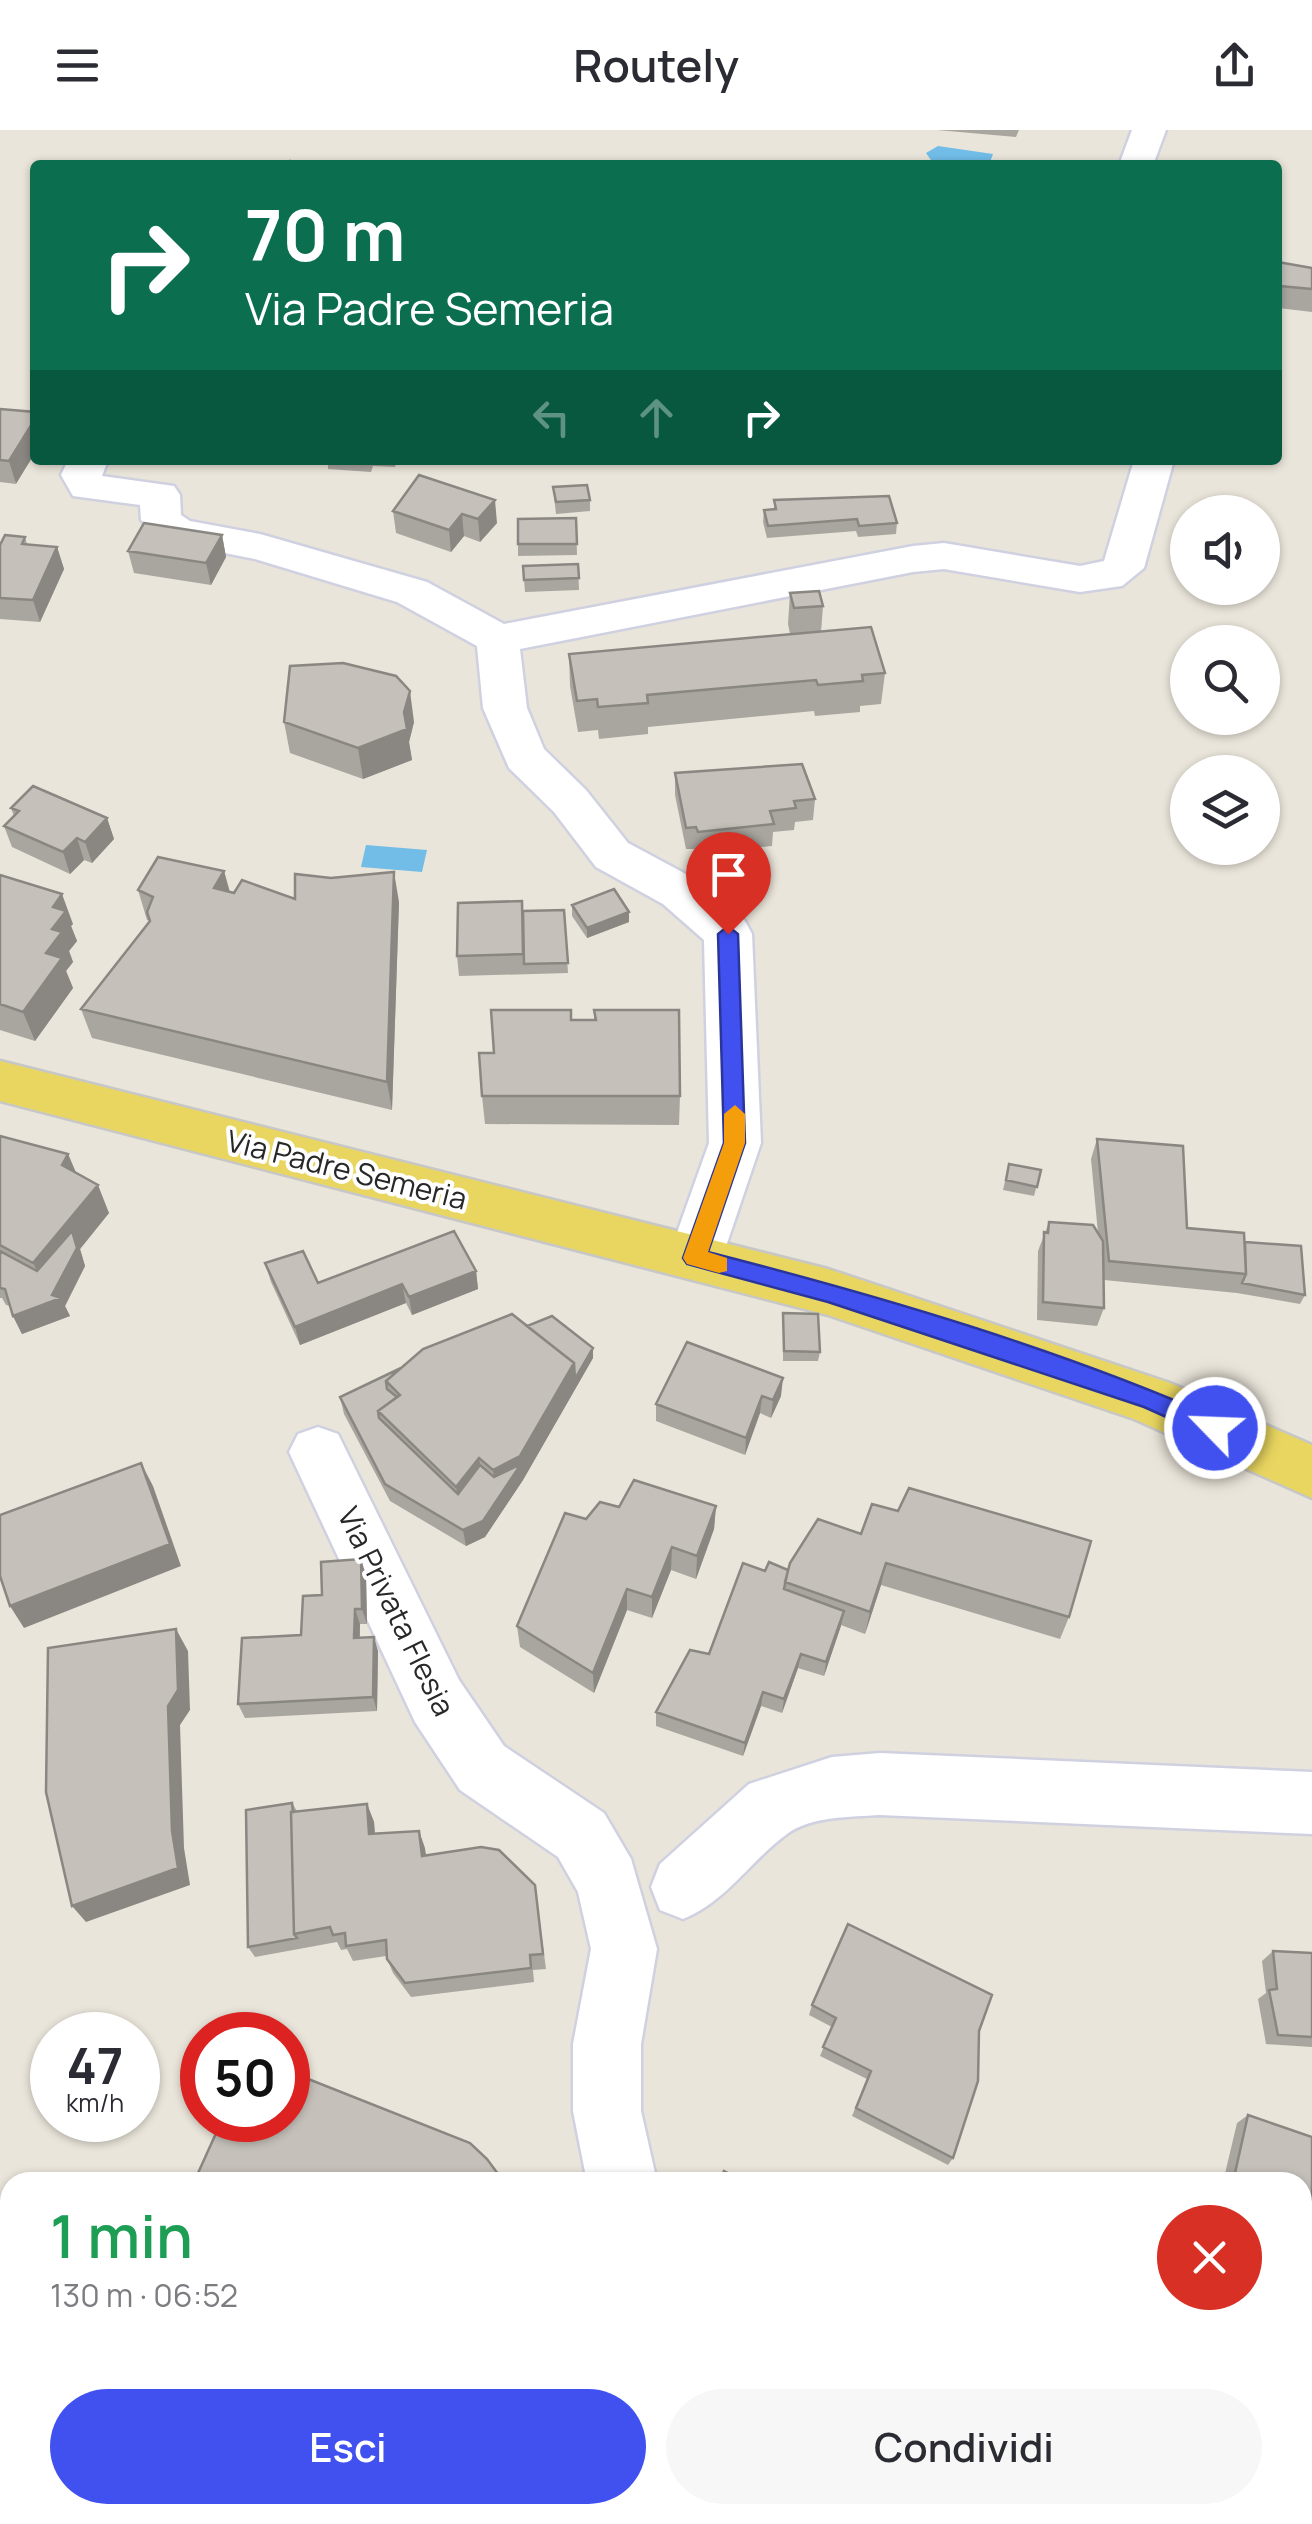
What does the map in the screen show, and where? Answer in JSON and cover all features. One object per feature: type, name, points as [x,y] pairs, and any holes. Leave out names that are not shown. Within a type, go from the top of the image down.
[{"type":"main road","name":"Via Padre Semeria","points":[[0,1081],[828,1292],[1150,1400],[1312,1472]]},
{"type":"street","points":[[1138,160],[1149,130]]},
{"type":"street","points":[[86,465],[81,474],[87,486],[160,495],[161,520],[178,532],[260,547],[370,577],[412,592],[498,639],[944,556],[1080,579],[1107,577],[1123,568],[1153,465]]},
{"type":"street","points":[[498,639],[505,708],[525,757],[570,802],[612,855],[680,892],[728,934],[735,1143],[694,1258]]},
{"type":"street","name":"Via Privata Flesia","points":[[318,1452],[396,1608],[437,1701],[482,1768],[582,1835],[608,1882],[624,1949],[607,2044],[607,2111],[620,2172]]},
{"type":"street","points":[[682,1887],[770,1806],[832,1788],[880,1784],[1096,1790],[1312,1803]]},
{"type":"water","points":[[938,146],[993,154],[991,160],[931,160],[926,153]]},
{"type":"water","points":[[366,845],[427,850],[422,872],[361,867]]},
{"type":"building","points":[[1282,263],[1312,268],[1312,289],[1282,286]]},
{"type":"building","points":[[0,409],[30,412],[30,427],[9,461],[0,460]]},
{"type":"building","points":[[419,475],[495,500],[478,519],[462,514],[449,530],[393,511]]},
{"type":"building","points":[[587,485],[590,500],[556,502],[553,487]]},
{"type":"building","points":[[889,496],[897,523],[859,526],[857,519],[768,526],[764,510],[776,509],[774,500]]},
{"type":"building","points":[[576,518],[577,544],[518,544],[518,519]]},
{"type":"building","points":[[144,523],[222,535],[206,563],[128,551]]},
{"type":"building","points":[[5,535],[25,537],[22,544],[57,547],[33,600],[0,598],[0,545]]},
{"type":"building","points":[[578,564],[579,578],[524,580],[523,566]]},
{"type":"building","points":[[819,591],[823,606],[794,608],[790,593]]},
{"type":"building","points":[[871,627],[885,673],[862,675],[863,681],[818,685],[816,680],[647,695],[648,703],[598,707],[597,699],[577,701],[569,654]]},
{"type":"building","points":[[343,663],[396,676],[410,691],[404,712],[407,729],[358,748],[284,722],[290,666]]},
{"type":"building","points":[[802,764],[815,799],[794,801],[796,808],[770,811],[774,824],[698,832],[696,827],[686,828],[675,773]]},
{"type":"building","points":[[33,786],[107,818],[85,842],[77,838],[63,852],[4,826],[19,811],[11,808]]},
{"type":"building","points":[[158,857],[224,871],[214,888],[234,893],[242,880],[295,899],[295,874],[331,878],[394,872],[387,1082],[81,1009],[150,921],[147,912],[153,897],[138,890]]},
{"type":"building","points":[[0,875],[62,894],[53,907],[66,911],[52,929],[62,932],[46,953],[62,958],[23,1012],[0,1004]]},
{"type":"building","points":[[614,889],[629,912],[587,928],[572,905]]},
{"type":"building","points":[[522,901],[523,954],[457,956],[458,903]]},
{"type":"building","points":[[564,910],[568,963],[524,964],[523,911]]},
{"type":"building","points":[[491,1010],[571,1010],[571,1020],[596,1020],[594,1010],[679,1010],[680,1096],[482,1096],[479,1053],[494,1053]]},
{"type":"building","points":[[0,1136],[68,1154],[62,1165],[98,1185],[33,1263],[0,1245]]},
{"type":"building","points":[[1097,1139],[1183,1146],[1187,1228],[1244,1233],[1246,1274],[1109,1261]]},
{"type":"building","points":[[1009,1164],[1041,1170],[1037,1187],[1006,1180]]},
{"type":"building","points":[[1049,1222],[1093,1225],[1103,1241],[1104,1308],[1043,1302],[1044,1232],[1048,1233]]},
{"type":"building","points":[[72,1231],[77,1248],[52,1295],[61,1298],[13,1316],[5,1289],[0,1288],[0,1251],[37,1271]]},
{"type":"building","points":[[454,1231],[476,1271],[409,1297],[402,1284],[295,1327],[265,1263],[303,1251],[318,1283]]},
{"type":"building","points":[[1245,1242],[1301,1246],[1305,1295],[1242,1283],[1246,1274]]},
{"type":"building","points":[[783,1313],[818,1314],[820,1352],[784,1351]]},
{"type":"building","points":[[512,1314],[574,1363],[520,1456],[493,1470],[479,1458],[456,1487],[378,1411],[400,1395],[386,1381],[423,1349]]},
{"type":"building","points":[[552,1316],[593,1348],[575,1379],[574,1363],[527,1326]]},
{"type":"building","points":[[687,1342],[783,1378],[773,1400],[762,1396],[746,1438],[656,1404]]},
{"type":"building","points":[[401,1368],[386,1381],[387,1389],[397,1397],[378,1411],[379,1418],[458,1494],[480,1465],[494,1477],[521,1464],[483,1521],[463,1530],[385,1484],[340,1397]]},
{"type":"building","points":[[141,1463],[170,1544],[10,1606],[0,1576],[0,1515]]},
{"type":"building","points":[[634,1480],[716,1506],[697,1556],[672,1547],[652,1597],[627,1589],[593,1673],[517,1626],[565,1513],[586,1519],[600,1502],[619,1507]]},
{"type":"building","points":[[909,1488],[1091,1541],[1069,1617],[886,1563],[870,1612],[785,1582],[790,1563],[818,1519],[861,1534],[872,1504],[898,1511]]},
{"type":"building","points":[[361,1559],[362,1609],[355,1609],[354,1638],[374,1637],[373,1697],[238,1704],[242,1638],[301,1635],[303,1596],[322,1595],[321,1562]]},
{"type":"building","points":[[769,1562],[788,1570],[784,1589],[844,1611],[826,1662],[801,1654],[784,1699],[763,1692],[745,1743],[656,1712],[690,1650],[709,1654],[743,1563],[765,1571]]},
{"type":"building","points":[[176,1629],[178,1690],[168,1706],[172,1831],[178,1868],[72,1906],[46,1792],[48,1648]]},
{"type":"building","points":[[292,1803],[297,1938],[248,1947],[246,1810]]},
{"type":"building","points":[[367,1804],[369,1834],[419,1831],[422,1856],[481,1847],[499,1850],[535,1885],[543,1954],[530,1955],[531,1968],[405,1983],[387,1959],[386,1940],[346,1946],[345,1933],[333,1935],[330,1927],[294,1934],[291,1812]]},
{"type":"building","points":[[848,1924],[992,1995],[979,2031],[978,2081],[953,2158],[856,2108],[871,2071],[823,2047],[836,2018],[812,2005]]},
{"type":"building","points":[[1273,1951],[1312,1953],[1312,2037],[1278,2035],[1269,1990],[1277,1989]]},
{"type":"building","points":[[310,2080],[470,2143],[497,2172],[199,2172],[212,2142],[310,2142]]},
{"type":"building","points":[[1248,2115],[1312,2137],[1312,2172],[1235,2172]]},
{"type":"slow traffic","points":[[719,1264],[694,1258],[735,1143],[735,1114]]},
{"type":"route","points":[[728,934],[735,1143],[694,1258],[828,1292],[1150,1400],[1215,1428]]}]
